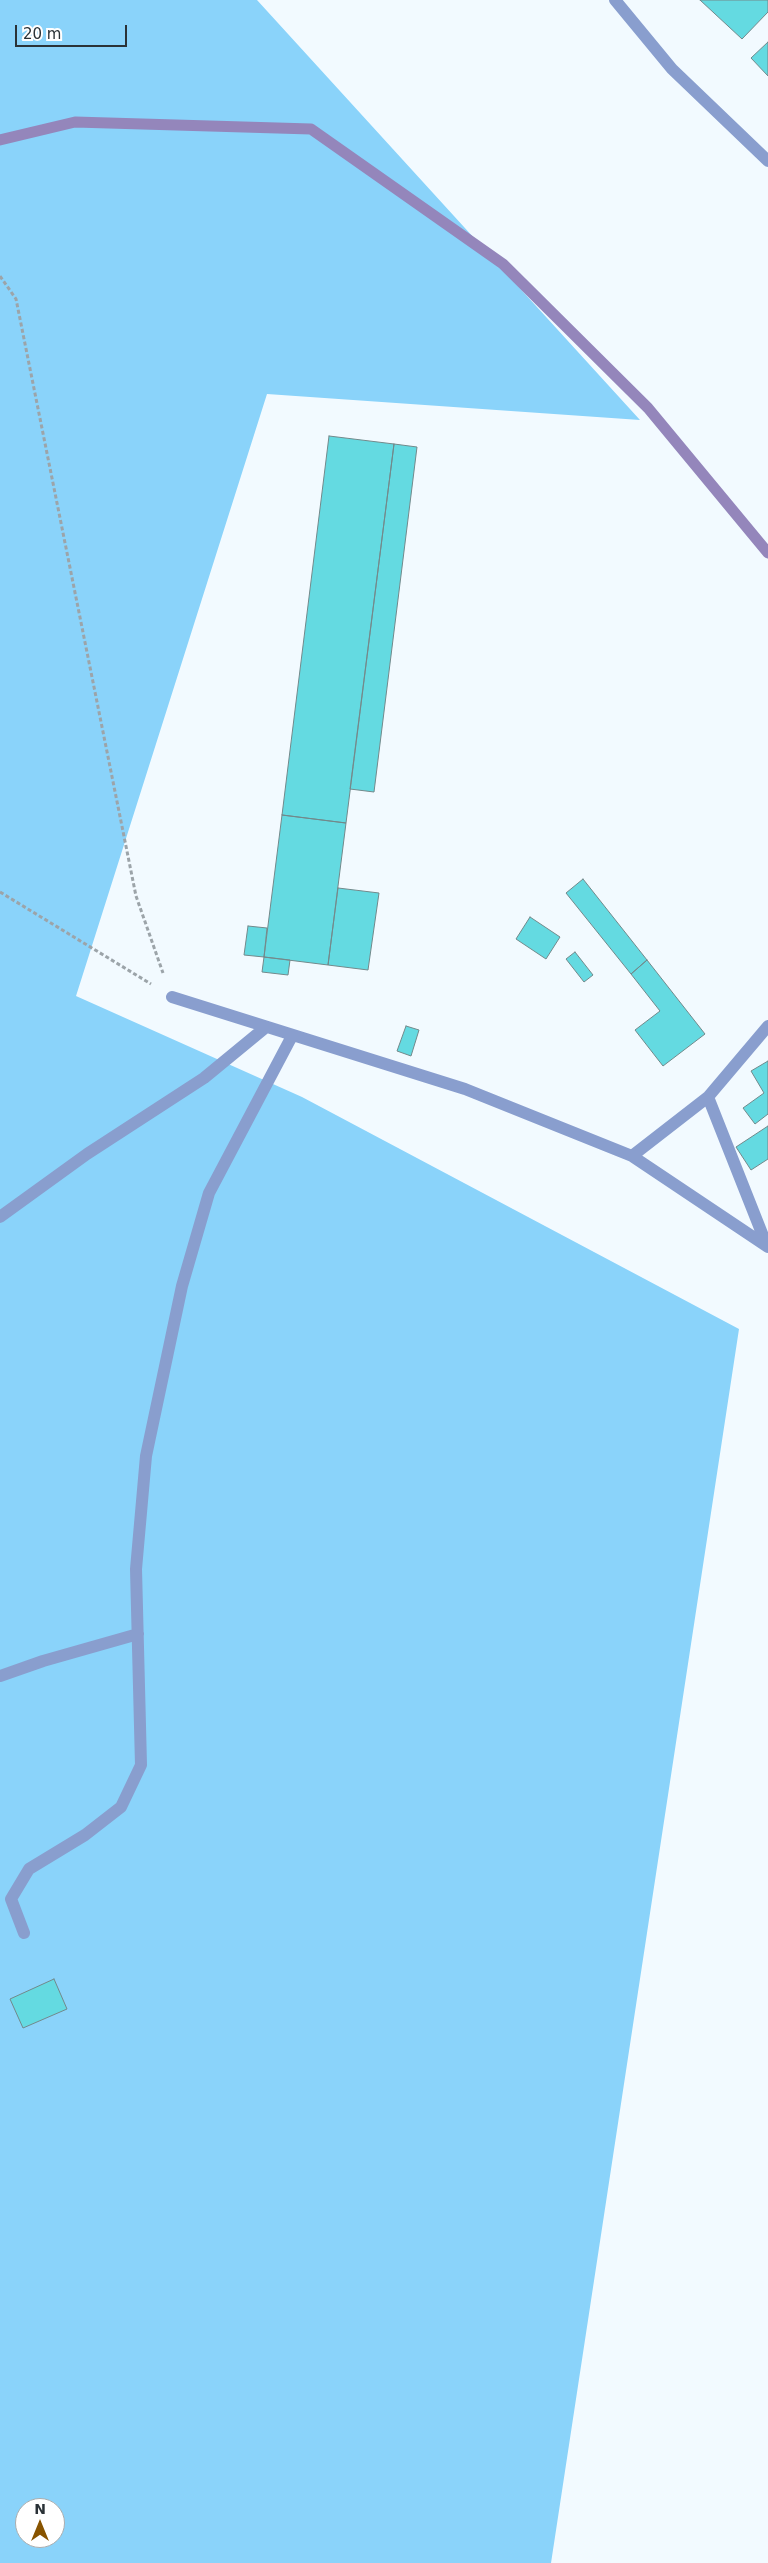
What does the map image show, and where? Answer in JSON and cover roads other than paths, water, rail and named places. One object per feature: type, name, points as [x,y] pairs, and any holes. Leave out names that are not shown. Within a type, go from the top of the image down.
[{"type":"street","points":[[615,0],[667,63],[768,161]]},
{"type":"street","points":[[172,997],[465,1089],[632,1156],[767,1246]]},
{"type":"street","points":[[632,1156],[708,1097],[768,1026]]},
{"type":"street","points":[[0,1217],[87,1154],[204,1078],[266,1027]]},
{"type":"street","points":[[24,1932],[12,1899],[29,1869],[85,1835],[121,1807],[141,1765],[136,1569],[146,1456],[182,1286],[210,1194],[292,1036]]},
{"type":"street","points":[[708,1097],[767,1246]]},
{"type":"street","points":[[0,1676],[43,1661],[138,1634]]},
{"type":"waterway","points":[[0,140],[75,122],[311,129],[503,264],[648,408],[768,553]]}]
